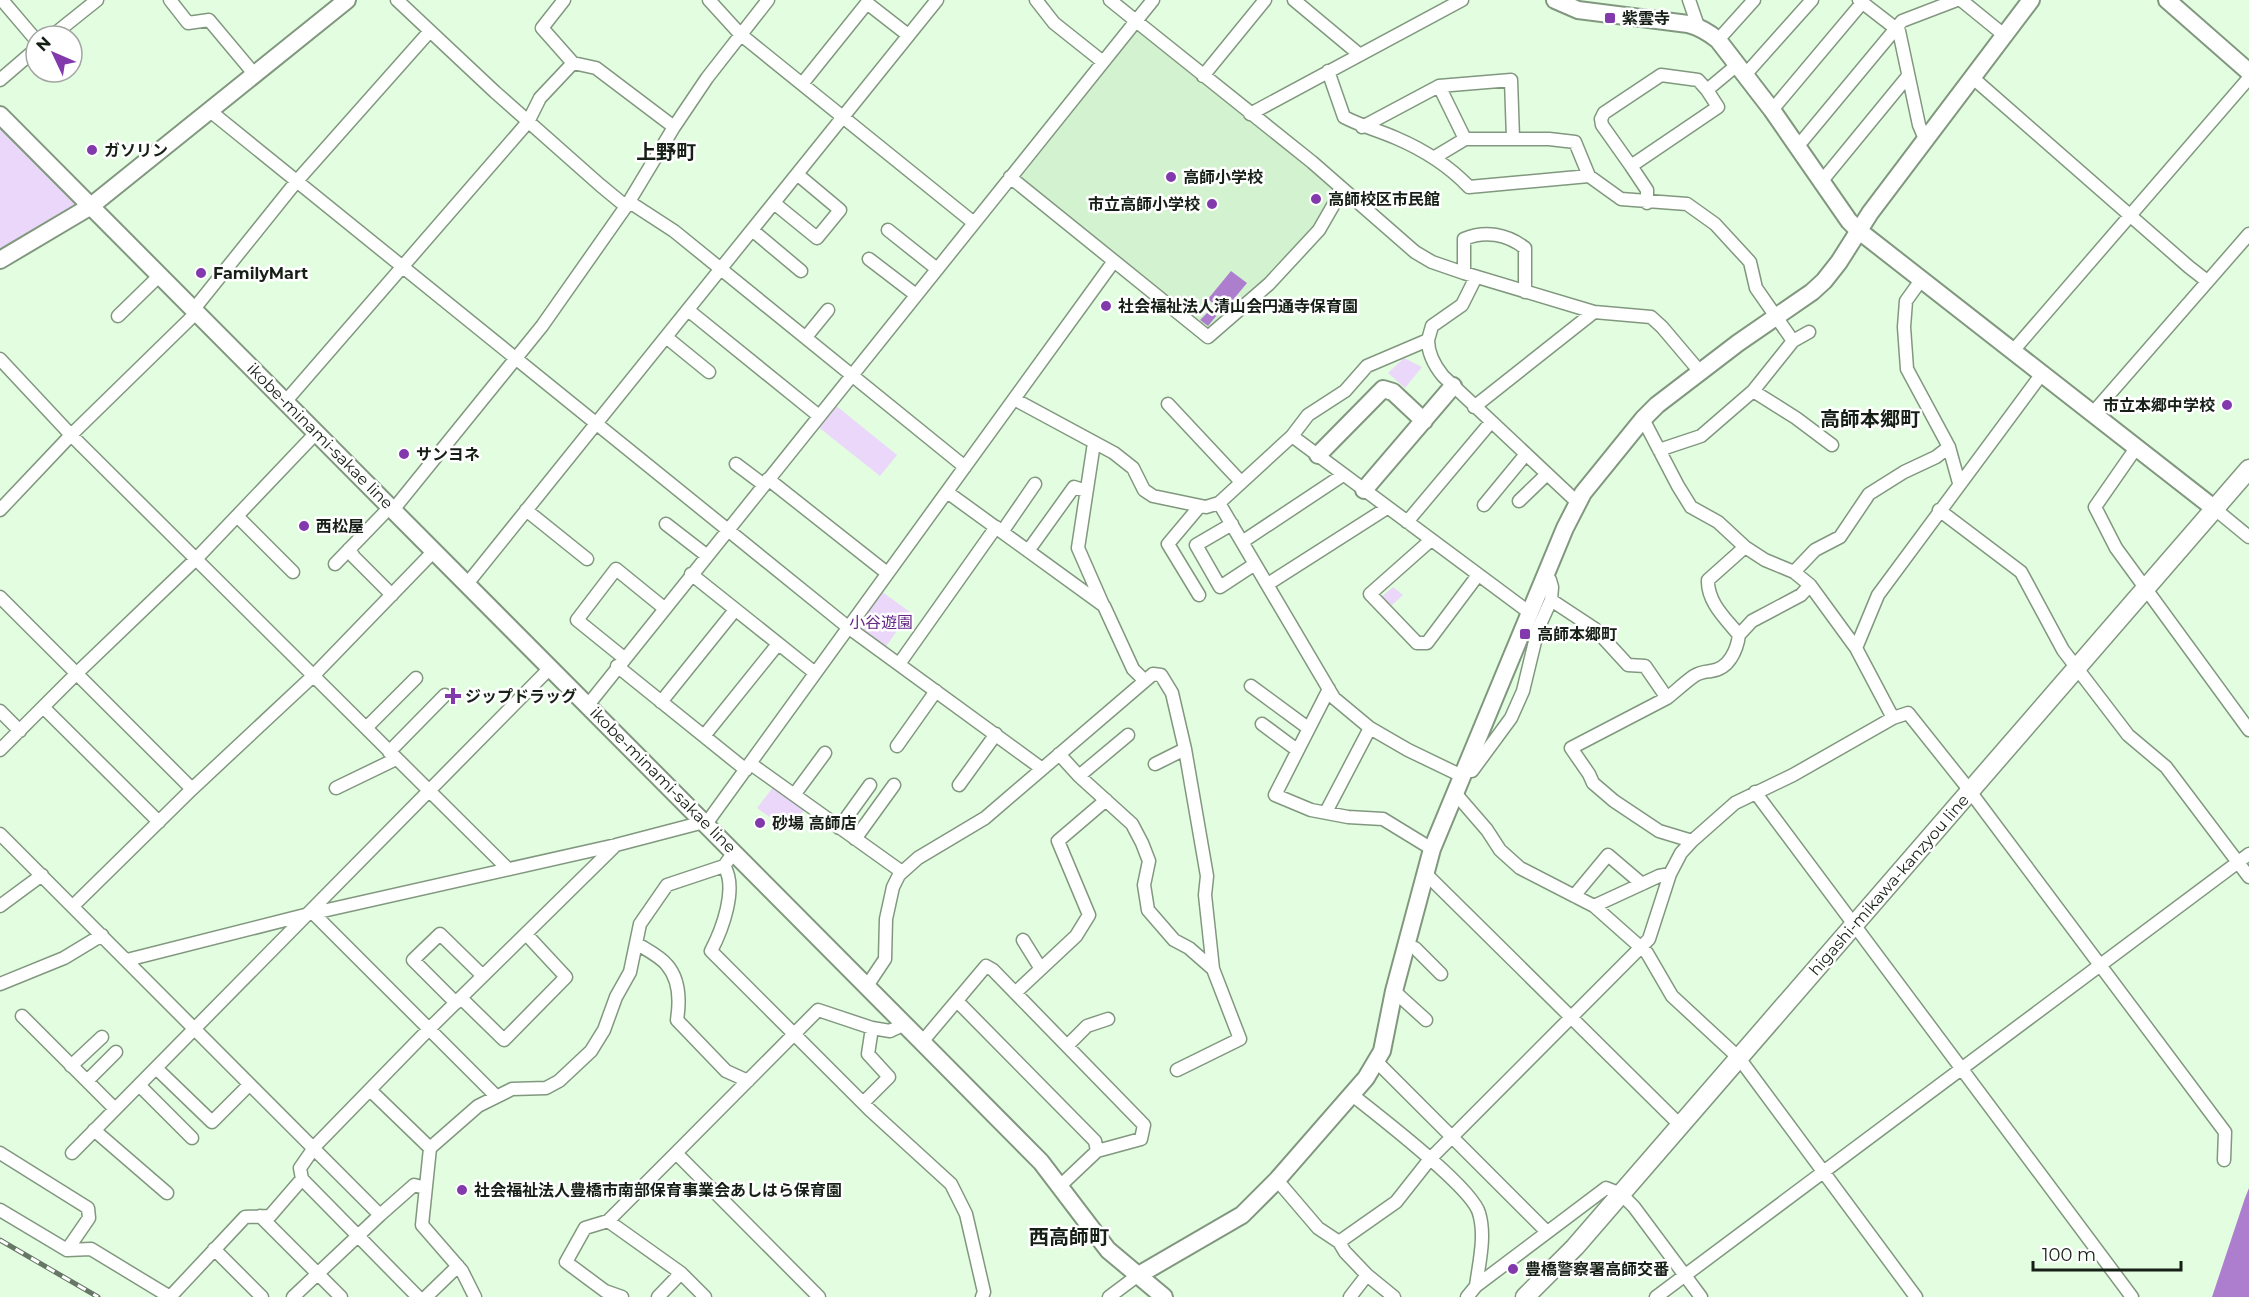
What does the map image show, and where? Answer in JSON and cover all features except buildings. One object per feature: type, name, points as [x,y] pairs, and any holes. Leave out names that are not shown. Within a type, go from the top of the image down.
[{"type":"main road","name":"higashi-mikawa-kanzyou line","points":[[1525,1297],[1575,1247],[2249,469]]},
{"type":"street","points":[[2,0],[24,26]]},
{"type":"street","points":[[67,24],[97,0]]},
{"type":"street","points":[[170,0],[188,22],[209,20],[255,75]]},
{"type":"street","points":[[0,260],[91,206],[346,0]]},
{"type":"street","points":[[398,0],[528,122],[600,185],[627,205],[634,205],[674,231],[965,467]]},
{"type":"street","points":[[564,0],[542,28],[573,63],[596,68],[674,127]]},
{"type":"street","points":[[709,0],[740,34],[974,224]]},
{"type":"street","points":[[335,564],[392,508],[542,326],[627,205],[674,127],[707,78],[768,0]]},
{"type":"street","points":[[467,584],[937,0]]},
{"type":"street","points":[[1036,0],[1054,23],[1103,62]]},
{"type":"street","points":[[1110,0],[1312,162],[1415,252],[1432,262],[1464,273],[1594,312],[1651,317],[1701,373]]},
{"type":"street","points":[[588,705],[620,662],[1153,0]]},
{"type":"street","points":[[1203,76],[1265,0]]},
{"type":"street","points":[[1294,0],[1360,55]]},
{"type":"street","points":[[1250,114],[1462,0]]},
{"type":"street","points":[[1555,0],[1578,10],[1698,26],[1718,40],[1772,110],[1821,182],[1858,230],[2249,537]]},
{"type":"street","points":[[1689,0],[1698,26]]},
{"type":"street","points":[[1737,0],[1743,14]]},
{"type":"street","points":[[1718,40],[1754,0]]},
{"type":"street","points":[[1707,90],[1741,70],[1812,0]]},
{"type":"street","points":[[1796,146],[1902,21],[1959,0],[2004,35]]},
{"type":"street","points":[[1109,1297],[1137,1276],[1242,1215],[1277,1180],[1377,1062],[1382,1051],[1394,991],[1432,849],[1577,502],[1657,405],[1824,281],[1839,262],[1858,230],[1925,139],[2031,0]]},
{"type":"street","points":[[2168,0],[2249,72]]},
{"type":"street","points":[[1772,110],[1861,1],[1899,31],[1919,125],[1925,139]]},
{"type":"street","points":[[802,84],[867,3],[908,35]]},
{"type":"street","points":[[0,510],[71,435],[196,311],[296,182],[430,31]]},
{"type":"street","points":[[0,80],[24,59]]},
{"type":"street","points":[[285,402],[528,122],[540,98],[573,63]]},
{"type":"street","points":[[1328,71],[1344,117],[1362,127],[1395,137],[1435,157],[1452,169],[1470,187],[1589,176]]},
{"type":"street","points":[[1631,166],[1718,107],[1698,80],[1661,75],[1604,113],[1600,119],[1602,125],[1647,190],[1647,203]]},
{"type":"street","points":[[1821,182],[1908,76]]},
{"type":"street","points":[[1973,78],[2207,281]]},
{"type":"street","points":[[2013,352],[2249,78]]},
{"type":"street","points":[[1362,127],[1439,86],[1510,80],[1513,138]]},
{"type":"street","points":[[1439,86],[1465,139]]},
{"type":"street","points":[[210,111],[849,628],[1041,768]]},
{"type":"street","name":"ikobe-minami-sakae line","points":[[0,115],[705,823],[729,859],[867,986],[1041,1162],[1108,1250],[1137,1276]]},
{"type":"street","points":[[1435,157],[1465,139],[1513,138],[1575,142],[1589,176],[1621,200],[1687,204],[1715,224],[1750,262],[1756,288],[1793,341]]},
{"type":"street","points":[[774,203],[817,238],[840,210],[797,174]]},
{"type":"street","points":[[1010,177],[1208,337],[1269,284],[1320,230],[1342,190]]},
{"type":"street","points":[[752,230],[801,271]]},
{"type":"street","points":[[888,230],[937,269]]},
{"type":"street","points":[[1464,273],[1464,239],[1477,234],[1490,233],[1518,243],[1525,248],[1526,292]]},
{"type":"street","points":[[2092,414],[2249,234]]},
{"type":"street","points":[[869,259],[916,296]]},
{"type":"street","points":[[127,960],[309,914],[705,823],[816,674],[1114,261]]},
{"type":"street","points":[[118,316],[160,275]]},
{"type":"street","points":[[1476,277],[1462,305],[1432,326],[1428,350],[1435,365],[1453,386],[1577,502]]},
{"type":"street","points":[[1921,280],[1906,301],[1904,327],[1907,369],[1949,447],[1959,483]]},
{"type":"street","points":[[688,310],[819,416]]},
{"type":"street","points":[[806,337],[828,310]]},
{"type":"street","points":[[1474,407],[1594,312]]},
{"type":"street","points":[[1659,450],[1701,436],[1753,391],[1793,341],[1809,332]]},
{"type":"street","points":[[666,337],[709,372]]},
{"type":"street","points":[[1014,399],[1114,453],[1133,468],[1144,490],[1153,496],[1206,507],[1219,503],[1292,436],[1308,415],[1345,391],[1366,366],[1428,340]]},
{"type":"street","points":[[0,359],[71,435],[508,869]]},
{"type":"street","points":[[1856,648],[1878,595],[2041,375]]},
{"type":"street","points":[[1364,490],[1453,386]]},
{"type":"street","points":[[1318,455],[1383,389],[1393,392],[1424,421]]},
{"type":"street","points":[[1753,391],[1796,417],[1832,445]]},
{"type":"street","points":[[1168,404],[1241,482]]},
{"type":"street","points":[[1644,419],[1691,507],[1718,522],[1745,547],[1765,560],[1794,572],[1810,585],[1856,648],[1893,718]]},
{"type":"street","points":[[1407,522],[1491,422]]},
{"type":"street","points":[[0,750],[196,559],[316,433]]},
{"type":"street","points":[[1292,436],[1530,613]]},
{"type":"street","points":[[1094,443],[1078,548],[1133,669],[1144,681]]},
{"type":"street","points":[[1794,572],[1815,550],[1840,537],[1869,494],[1936,457],[1949,447]]},
{"type":"street","points":[[2136,448],[2095,507],[2116,548],[2249,730]]},
{"type":"street","points":[[1484,505],[1526,454]]},
{"type":"street","points":[[736,464],[766,482],[887,573]]},
{"type":"street","points":[[1519,501],[1547,474]]},
{"type":"street","points":[[1242,542],[1343,475]]},
{"type":"street","points":[[899,664],[1035,484]]},
{"type":"street","points":[[1028,550],[1074,487],[1086,491]]},
{"type":"street","points":[[947,492],[1104,606]]},
{"type":"street","points":[[1219,503],[1334,698],[1370,728],[1408,750],[1463,773],[1472,771],[1511,718],[1523,691],[1538,629],[1551,600],[1550,580],[1544,578]]},
{"type":"street","points":[[1199,595],[1167,544],[1200,506]]},
{"type":"street","points":[[1268,584],[1387,508]]},
{"type":"street","points":[[526,510],[587,559]]},
{"type":"street","points":[[1939,510],[2021,572],[2063,650],[2076,669],[2128,735],[2166,767],[2249,877]]},
{"type":"street","points":[[237,516],[293,572]]},
{"type":"street","points":[[666,524],[706,555]]},
{"type":"street","points":[[1232,524],[1196,545],[1220,587],[1255,564]]},
{"type":"street","points":[[1431,540],[1370,594],[1417,643],[1427,643],[1478,575]]},
{"type":"street","points":[[1739,635],[1720,612],[1708,591],[1708,580],[1745,547]]},
{"type":"street","points":[[349,549],[354,557],[392,595]]},
{"type":"street","points":[[73,906],[192,789],[313,676],[434,551]]},
{"type":"street","points":[[664,608],[615,569],[577,620],[661,702],[704,736],[748,767],[794,795],[902,872]]},
{"type":"street","points":[[691,574],[816,674]]},
{"type":"street","points":[[1692,841],[1659,831],[1614,801],[1593,783],[1571,748],[1667,698],[1705,670],[1719,669],[1728,662],[1737,647],[1739,635],[1752,621],[1801,595],[1810,585]]},
{"type":"street","points":[[0,597],[192,789]]},
{"type":"street","points":[[1551,600],[1595,629],[1628,665],[1645,666],[1667,698]]},
{"type":"street","points":[[661,702],[735,610]]},
{"type":"street","points":[[704,736],[778,644]]},
{"type":"street","points":[[72,1152],[551,667]]},
{"type":"street","points":[[867,986],[885,959],[886,919],[893,887],[902,872],[918,858],[985,818],[1144,681],[1153,674],[1161,675],[1172,693],[1185,749],[1207,876],[1205,895],[1213,969],[1240,1039],[1177,1070]]},
{"type":"street","points":[[366,728],[416,678]]},
{"type":"street","points":[[1251,686],[1308,728]]},
{"type":"street","points":[[1329,689],[1275,795],[1311,810],[1348,817],[1383,819],[1432,849]]},
{"type":"street","points":[[897,746],[936,691]]},
{"type":"street","points":[[336,788],[393,755],[445,695]]},
{"type":"street","points":[[42,707],[159,822]]},
{"type":"street","points":[[0,711],[20,731]]},
{"type":"street","points":[[1339,1242],[1396,1202],[1430,1159],[1650,939],[1671,874],[1681,853],[1692,841],[1735,803],[1793,775],[1893,718],[1908,712],[2225,1132],[2224,1160]]},
{"type":"street","points":[[1262,724],[1297,750]]},
{"type":"street","points":[[1326,813],[1370,728]]},
{"type":"street","points":[[959,785],[996,734]]},
{"type":"street","points":[[1079,776],[1128,735]]},
{"type":"street","points":[[1155,764],[1185,749]]},
{"type":"street","points":[[794,795],[825,753]]},
{"type":"street","points":[[1059,754],[1079,776],[1132,824],[1149,861],[1144,885],[1148,909],[1174,940],[1189,948],[1213,969]]},
{"type":"street","points":[[839,828],[870,785]]},
{"type":"street","points":[[855,839],[894,785]]},
{"type":"street","points":[[1755,792],[2132,1297]]},
{"type":"street","points":[[1455,794],[1487,830],[1500,850],[1520,868],[1594,906],[1647,953],[1672,996],[1739,1058],[1916,1297]]},
{"type":"street","points":[[1015,993],[1076,936],[1089,915],[1058,841],[1106,800]]},
{"type":"street","points":[[0,834],[380,1215]]},
{"type":"street","points":[[418,1297],[302,1179],[300,1168],[314,1149],[430,1028],[616,845]]},
{"type":"street","points":[[1656,1297],[2249,854]]},
{"type":"street","points":[[1574,896],[1608,855],[1642,884]]},
{"type":"street","points":[[475,1297],[458,1266],[422,1225],[430,1148],[463,1118],[496,1096],[512,1089],[546,1088],[559,1081],[591,1051],[604,1030],[616,996],[630,972],[640,924],[668,885],[729,859],[730,880],[722,929],[711,951],[862,1103],[951,1184],[966,1214],[984,1292],[982,1297]]},
{"type":"street","points":[[1424,872],[1680,1126]]},
{"type":"street","points":[[1594,906],[1659,876],[1671,874]]},
{"type":"street","points":[[0,906],[42,875]]},
{"type":"street","points":[[309,914],[430,1028],[496,1096]]},
{"type":"street","points":[[0,984],[64,958],[102,934]]},
{"type":"street","points":[[483,976],[440,934],[413,960],[504,1040],[566,977],[526,934]]},
{"type":"street","points":[[1023,940],[1041,969]]},
{"type":"street","points":[[636,943],[667,964],[676,983],[680,1001],[677,1020],[726,1071],[748,1081]]},
{"type":"street","points":[[1406,946],[1415,948],[1441,974]]},
{"type":"street","points":[[922,1041],[986,966],[993,970],[1144,1125],[1141,1139],[1097,1151],[1060,1186]]},
{"type":"street","points":[[1394,991],[1426,1020]]},
{"type":"street","points":[[957,1001],[1095,1141],[1097,1151]]},
{"type":"street","points":[[622,1297],[605,1292],[566,1262],[585,1228],[608,1221],[818,1011],[872,1028],[890,1031],[905,1024]]},
{"type":"street","points":[[22,1016],[115,1109]]},
{"type":"street","points":[[1067,1047],[1087,1026],[1108,1019]]},
{"type":"street","points":[[862,1103],[889,1077],[868,1054],[872,1028]]},
{"type":"street","points":[[71,1066],[102,1037]]},
{"type":"street","points":[[87,1081],[116,1052]]},
{"type":"street","points":[[1377,1062],[1547,1232]]},
{"type":"street","points":[[156,1068],[212,1122],[249,1085]]},
{"type":"street","points":[[139,1085],[192,1138]]},
{"type":"street","points":[[370,1090],[430,1148]]},
{"type":"street","points":[[1351,1094],[1430,1159],[1467,1194],[1479,1211],[1482,1235],[1476,1286]]},
{"type":"street","points":[[94,1130],[167,1193]]},
{"type":"street","points":[[0,1153],[88,1208],[89,1218],[67,1250]]},
{"type":"street","points":[[676,1153],[819,1297]]},
{"type":"street","points":[[0,1210],[67,1250],[91,1249],[170,1297],[245,1217],[270,1216],[302,1179]]},
{"type":"street","points":[[1277,1180],[1318,1228],[1339,1242],[1345,1252],[1367,1275],[1394,1297]]},
{"type":"street","points":[[293,1297],[414,1185],[425,1188]]},
{"type":"street","points":[[1467,1297],[1476,1286],[1606,1188],[1621,1194],[1634,1207],[1701,1297]]},
{"type":"street","points":[[260,1216],[341,1297]]},
{"type":"street","points":[[608,1221],[681,1273],[705,1297]]},
{"type":"street","points":[[214,1249],[262,1297]]},
{"type":"street","points":[[426,1297],[458,1266]]},
{"type":"street","points":[[658,1297],[681,1273]]},
{"type":"street","points":[[1350,1297],[1367,1275]]},
{"type":"street","points":[[1137,1276],[1161,1296]]},
{"type":"shaded area","name":"高師小学校","points":[[1136,27],[1335,188],[1336,195],[1320,226],[1284,263],[1207,332],[1019,180],[1017,174]]},
{"type":"shaded area","points":[[1231,271],[1247,283],[1223,312],[1208,299]]},
{"type":"shaded area","points":[[1211,309],[1217,315],[1208,326],[1200,320]]},
{"type":"shaded area","points":[[2249,1188],[2249,1297],[2212,1297],[2245,1198]]},
{"type":"green space","points":[[0,123],[78,200],[74,207],[0,253]]},
{"type":"green space","points":[[1404,358],[1422,367],[1405,388],[1388,373]]},
{"type":"green space","points":[[834,404],[897,455],[880,476],[817,426]]},
{"type":"green space","points":[[1393,587],[1403,595],[1390,607],[1380,598]]},
{"type":"green space","name":"小谷遊園","points":[[881,591],[910,612],[885,648],[855,628]]},
{"type":"green space","points":[[774,786],[805,809],[789,831],[757,808]]},
{"type":"railway","points":[[0,1240],[98,1297]]},
{"type":"place","name":"紫雲寺","points":[[1610,18]]},
{"type":"place","name":"ガソリン","points":[[92,150]]},
{"type":"place","name":"高師小学校","points":[[1171,177]]},
{"type":"place","name":"高師校区市民館","points":[[1316,199]]},
{"type":"place","name":"市立高師小学校","points":[[1212,204]]},
{"type":"place","name":"FamilyMart","points":[[201,273]]},
{"type":"place","name":"社会福祉法人清山会円通寺保育園","points":[[1106,306]]},
{"type":"place","name":"市立本郷中学校","points":[[2227,405]]},
{"type":"place","name":"サンヨネ","points":[[404,454]]},
{"type":"place","name":"西松屋","points":[[304,526]]},
{"type":"place","name":"高師本郷町","points":[[1525,634]]},
{"type":"place","name":"ジップドラッグ","points":[[453,696]]},
{"type":"place","name":"砂場 高師店","points":[[760,823]]},
{"type":"place","name":"社会福祉法人豊橋市南部保育事業会あしはら保育園","points":[[462,1190]]},
{"type":"place","name":"豊橋警察署高師交番","points":[[1513,1269]]},
{"type":"district","name":"上野町","points":[[666,152]]},
{"type":"district","name":"高師本郷町","points":[[1870,419]]},
{"type":"district","name":"西高師町","points":[[1069,1237]]}]
